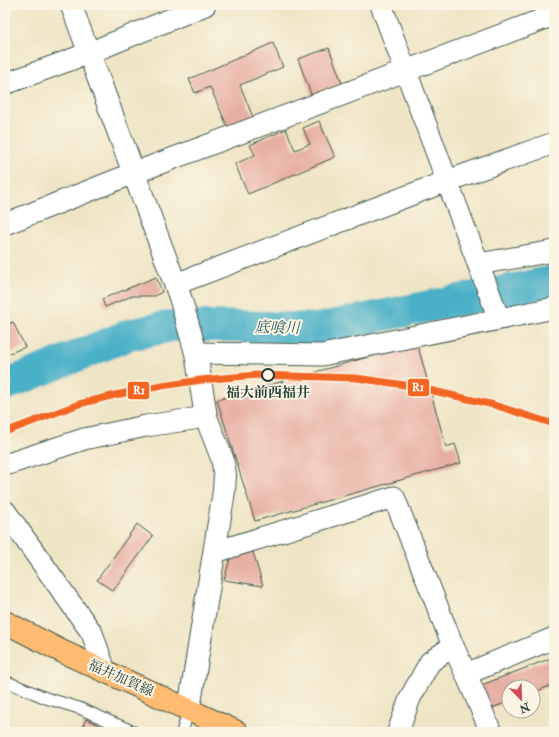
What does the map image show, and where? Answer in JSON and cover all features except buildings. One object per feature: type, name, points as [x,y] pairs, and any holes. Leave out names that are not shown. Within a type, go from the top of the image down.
[{"type":"main road","name":"福井加賀線","points":[[5,622],[105,671],[237,732]]},
{"type":"street","points":[[71,5],[178,293],[195,350],[206,417],[222,458],[225,475],[215,552],[189,709]]},
{"type":"street","points":[[5,84],[89,53],[205,5]]},
{"type":"street","points":[[381,5],[499,319]]},
{"type":"street","points":[[5,224],[406,70],[551,17]]},
{"type":"street","points":[[178,293],[447,181],[554,143]]},
{"type":"street","points":[[478,264],[554,251]]},
{"type":"street","points":[[195,350],[322,355],[554,308]]},
{"type":"street","points":[[5,465],[84,439],[146,426],[206,417]]},
{"type":"street","points":[[215,552],[394,498],[453,646],[491,732]]},
{"type":"street","points":[[5,511],[92,633],[105,671]]},
{"type":"street","points":[[466,674],[554,638]]},
{"type":"street","points":[[398,732],[410,698],[430,662],[453,646]]},
{"type":"lane","points":[[5,681],[46,698],[79,708],[134,732]]},
{"type":"lane","points":[[182,732],[189,709]]},
{"type":"waterway","name":"底喰川","points":[[5,385],[129,335],[171,326],[235,326],[317,329],[554,281]]},
{"type":"transit line","name":"R1","points":[[5,432],[79,404],[115,395],[201,380],[257,375],[356,378],[412,386],[494,405],[554,424]]},
{"type":"place","name":"福大前西福井","points":[[268,375]]}]
